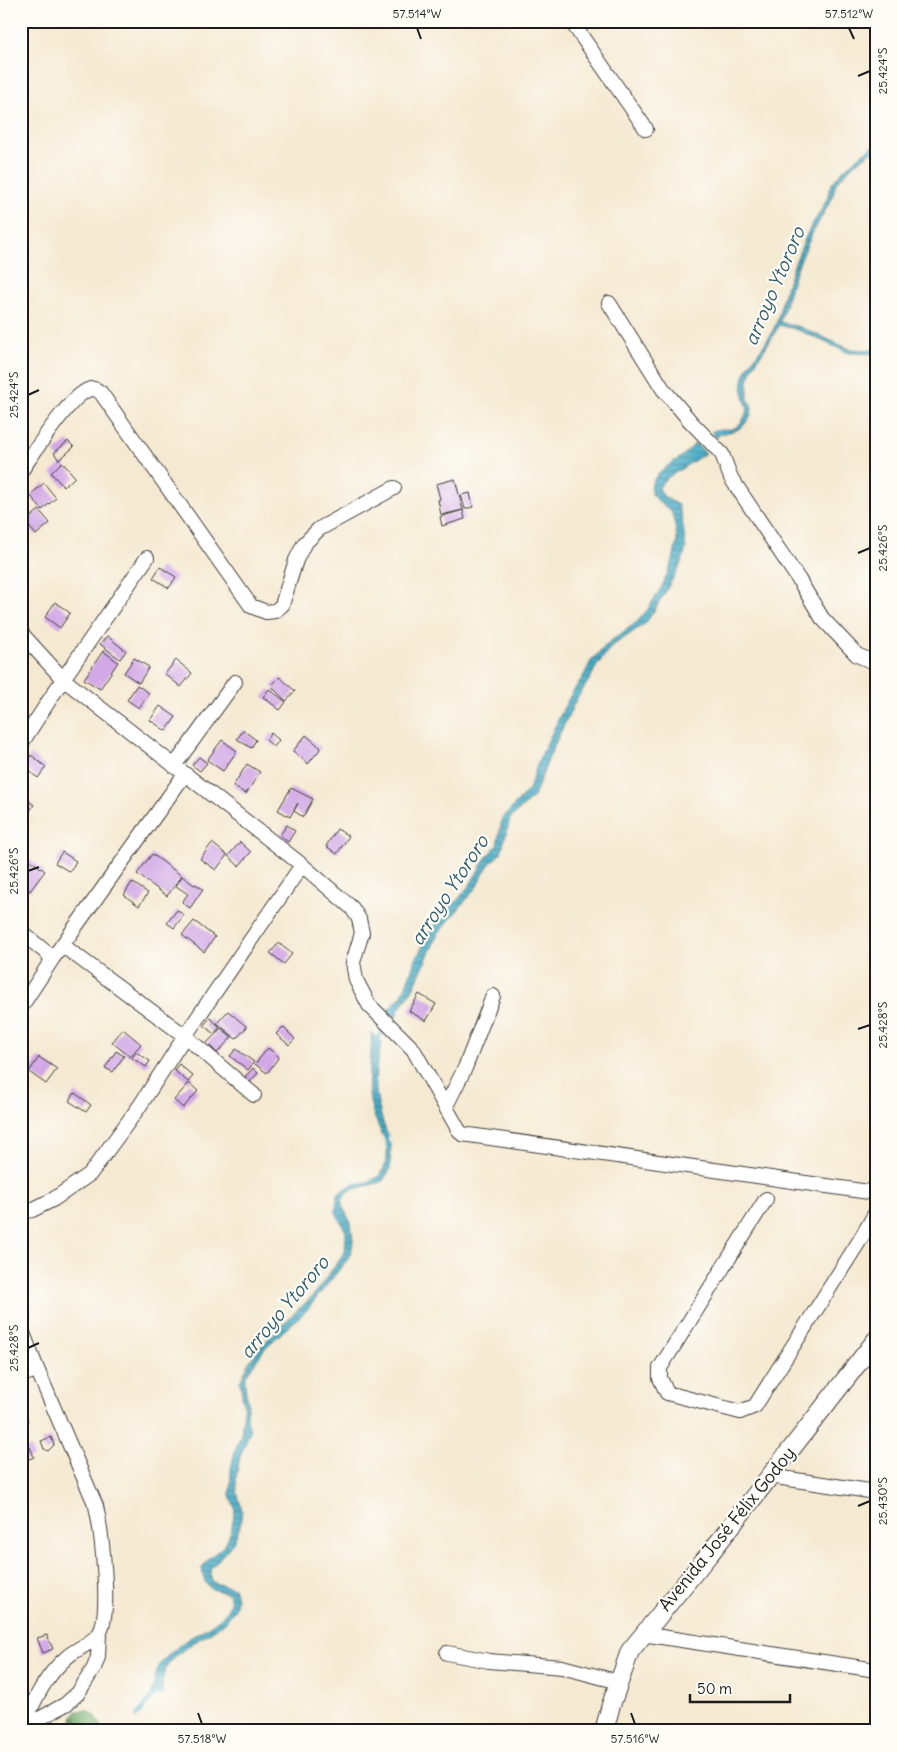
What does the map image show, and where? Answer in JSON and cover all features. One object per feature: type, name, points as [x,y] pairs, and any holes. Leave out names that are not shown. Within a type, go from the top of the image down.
[{"type":"main road","name":"Avenida José Félix Godoy","points":[[604,1731],[630,1651],[711,1552],[876,1340]]},
{"type":"street","points":[[571,21],[646,129]]},
{"type":"street","points":[[609,303],[663,389],[722,454],[731,478],[822,618],[857,655],[876,663]]},
{"type":"street","points":[[21,472],[65,410],[82,392],[95,389],[101,393],[251,606],[266,612],[275,611],[282,605],[296,560],[304,544],[319,529],[394,488]]},
{"type":"street","points":[[21,744],[63,679],[147,558]]},
{"type":"street","points":[[21,633],[63,679],[302,865],[352,908],[360,919],[362,933],[353,962],[356,980],[373,1009],[412,1049],[462,1134],[876,1193]]},
{"type":"street","points":[[21,1007],[179,770],[235,682]]},
{"type":"street","points":[[25,1213],[54,1198],[90,1174],[139,1106],[302,865]]},
{"type":"street","points":[[21,932],[53,958]]},
{"type":"street","points":[[62,945],[185,1036],[254,1095]]},
{"type":"street","points":[[446,1106],[465,1068],[493,996]]},
{"type":"street","points":[[766,1199],[660,1368],[660,1378],[667,1393],[740,1412],[755,1406],[876,1212]]},
{"type":"street","points":[[21,1328],[96,1506],[100,1522],[106,1600],[104,1619],[99,1634],[98,1657],[94,1668],[78,1692],[66,1704],[22,1727]]},
{"type":"street","points":[[21,1376],[37,1369]]},
{"type":"street","points":[[769,1476],[876,1492]]},
{"type":"street","points":[[22,1727],[42,1685],[56,1667],[99,1634]]},
{"type":"street","points":[[642,1634],[876,1670]]},
{"type":"street","points":[[448,1653],[489,1661],[562,1667],[619,1682]]},
{"type":"green space","points":[[86,1710],[97,1718],[102,1731],[76,1731],[72,1717],[77,1711]]},
{"type":"water","points":[[876,144],[876,149],[853,165],[836,183],[832,199],[812,234],[795,273],[780,322],[800,327],[850,349],[876,350],[876,354],[849,353],[798,330],[779,325],[754,365],[748,380],[748,398],[752,407],[751,416],[737,430],[720,434],[717,438],[711,432],[735,428],[742,421],[748,410],[743,388],[745,373],[752,360],[771,335],[795,263],[810,228],[823,208],[830,187],[846,168]]},
{"type":"water","points":[[695,443],[706,453],[664,480],[659,488],[663,496],[678,505],[682,518],[686,549],[680,566],[646,623],[611,647],[596,667],[576,700],[553,748],[534,796],[510,819],[501,853],[488,866],[476,888],[438,934],[413,989],[399,1009],[396,1018],[387,1010],[402,995],[415,961],[432,928],[457,901],[471,883],[485,859],[497,845],[502,819],[529,789],[538,762],[567,701],[591,661],[608,643],[637,622],[648,609],[662,586],[673,560],[677,542],[676,530],[671,510],[659,502],[652,494],[651,488],[657,475]]},
{"type":"water","points":[[371,1033],[383,1043],[376,1068],[376,1088],[381,1117],[388,1136],[384,1138],[374,1116],[370,1099]]},
{"type":"water","points":[[391,1144],[390,1170],[382,1182],[351,1190],[343,1199],[342,1205],[351,1223],[353,1241],[347,1260],[306,1311],[266,1347],[245,1378],[248,1401],[247,1420],[250,1431],[240,1457],[236,1477],[237,1491],[242,1510],[240,1526],[233,1543],[211,1568],[210,1574],[212,1581],[234,1588],[237,1599],[235,1609],[229,1618],[182,1651],[168,1665],[162,1683],[162,1695],[151,1694],[159,1666],[162,1662],[182,1643],[216,1622],[228,1609],[230,1602],[229,1594],[212,1589],[206,1584],[202,1568],[209,1558],[225,1545],[231,1531],[235,1509],[230,1496],[231,1468],[241,1434],[244,1408],[240,1382],[249,1362],[260,1347],[313,1296],[345,1252],[346,1232],[336,1212],[338,1194],[353,1184],[367,1182],[378,1177],[384,1168],[387,1146]]},
{"type":"building","points":[[68,441],[74,447],[59,460],[54,453]]},
{"type":"building","points":[[62,462],[75,477],[64,487],[51,473]]},
{"type":"building","points":[[455,479],[463,510],[441,515],[438,500],[440,499],[436,484]]},
{"type":"building","points":[[44,483],[56,498],[42,510],[30,495]]},
{"type":"building","points":[[470,493],[473,507],[465,509],[461,495]]},
{"type":"building","points":[[39,510],[50,523],[36,535],[25,522]]},
{"type":"building","points":[[463,510],[465,519],[442,526],[440,517]]},
{"type":"building","points":[[160,567],[176,577],[169,588],[153,578]]},
{"type":"building","points":[[55,602],[70,613],[60,628],[45,617]]},
{"type":"building","points":[[107,636],[126,651],[120,659],[100,644]]},
{"type":"building","points":[[103,651],[118,662],[100,689],[84,679]]},
{"type":"building","points":[[134,658],[149,667],[139,683],[124,673]]},
{"type":"building","points":[[176,660],[192,673],[181,687],[165,674]]},
{"type":"building","points":[[280,677],[295,691],[286,701],[271,686]]},
{"type":"building","points":[[137,685],[149,693],[139,708],[127,700]]},
{"type":"building","points":[[269,689],[286,702],[280,710],[263,697]]},
{"type":"building","points":[[160,706],[176,717],[166,731],[150,720]]},
{"type":"building","points":[[243,730],[256,740],[251,748],[237,739]]},
{"type":"building","points":[[271,733],[279,740],[274,747],[266,740]]},
{"type":"building","points":[[306,735],[321,748],[308,764],[293,751]]},
{"type":"building","points":[[222,740],[237,751],[223,771],[207,760]]},
{"type":"building","points":[[31,755],[46,767],[38,778],[23,767]]},
{"type":"building","points":[[199,757],[207,763],[200,771],[192,765]]},
{"type":"building","points":[[247,764],[260,772],[246,794],[233,786]]},
{"type":"building","points":[[291,788],[313,799],[303,817],[294,811],[298,803],[290,817],[278,810]]},
{"type":"building","points":[[21,796],[34,805],[26,816],[21,813]]},
{"type":"building","points":[[287,825],[295,831],[288,842],[280,835]]},
{"type":"building","points":[[337,829],[349,836],[337,854],[326,846]]},
{"type":"building","points":[[240,842],[251,852],[239,866],[228,856]]},
{"type":"building","points":[[212,843],[227,855],[216,870],[200,859]]},
{"type":"building","points":[[62,852],[76,861],[70,872],[55,863]]},
{"type":"building","points":[[152,854],[182,876],[167,896],[137,874]]},
{"type":"building","points":[[26,857],[45,871],[30,891],[21,885],[21,864]]},
{"type":"building","points":[[182,876],[203,889],[190,908],[182,902],[188,894],[176,886]]},
{"type":"building","points":[[132,882],[148,893],[139,906],[124,895]]},
{"type":"building","points":[[177,910],[184,915],[174,928],[167,923]]},
{"type":"building","points":[[194,921],[215,937],[204,952],[182,935]]},
{"type":"building","points":[[279,943],[292,954],[284,964],[270,953]]},
{"type":"building","points":[[419,994],[436,1004],[426,1021],[409,1011]]},
{"type":"building","points":[[228,1011],[247,1027],[236,1039],[217,1023]]},
{"type":"building","points":[[210,1018],[220,1027],[214,1034],[204,1025]]},
{"type":"building","points":[[283,1027],[295,1039],[289,1045],[276,1034]]},
{"type":"building","points":[[221,1028],[232,1037],[217,1053],[207,1043]]},
{"type":"building","points":[[123,1029],[141,1044],[130,1057],[112,1042]]},
{"type":"building","points":[[268,1048],[279,1057],[267,1073],[255,1064]]},
{"type":"building","points":[[236,1049],[254,1062],[248,1070],[230,1056]]},
{"type":"building","points":[[116,1051],[124,1056],[113,1072],[105,1068]]},
{"type":"building","points":[[136,1052],[150,1061],[146,1067],[132,1058]]},
{"type":"building","points":[[39,1057],[57,1069],[46,1084],[29,1072]]},
{"type":"building","points":[[179,1064],[193,1076],[188,1082],[174,1070]]},
{"type":"building","points":[[253,1068],[258,1073],[250,1082],[244,1078]]},
{"type":"building","points":[[189,1083],[198,1091],[183,1108],[174,1100]]},
{"type":"building","points":[[75,1093],[91,1105],[86,1112],[69,1101]]},
{"type":"building","points":[[21,1404],[28,1421],[21,1423]]},
{"type":"building","points":[[51,1437],[54,1445],[48,1451],[44,1449],[41,1441]]},
{"type":"building","points":[[30,1447],[34,1457],[24,1461],[21,1451]]},
{"type":"building","points":[[47,1635],[53,1649],[43,1653],[37,1638]]},
{"type":"waterway","name":"arroyo Ytororo","points":[[376,1042],[393,1011]]},
{"type":"waterway","name":"arroyo Ytororo","points":[[384,1132],[389,1149]]},
{"type":"waterway","name":"arroyo Ytororo","points":[[137,1716],[156,1692]]}]
